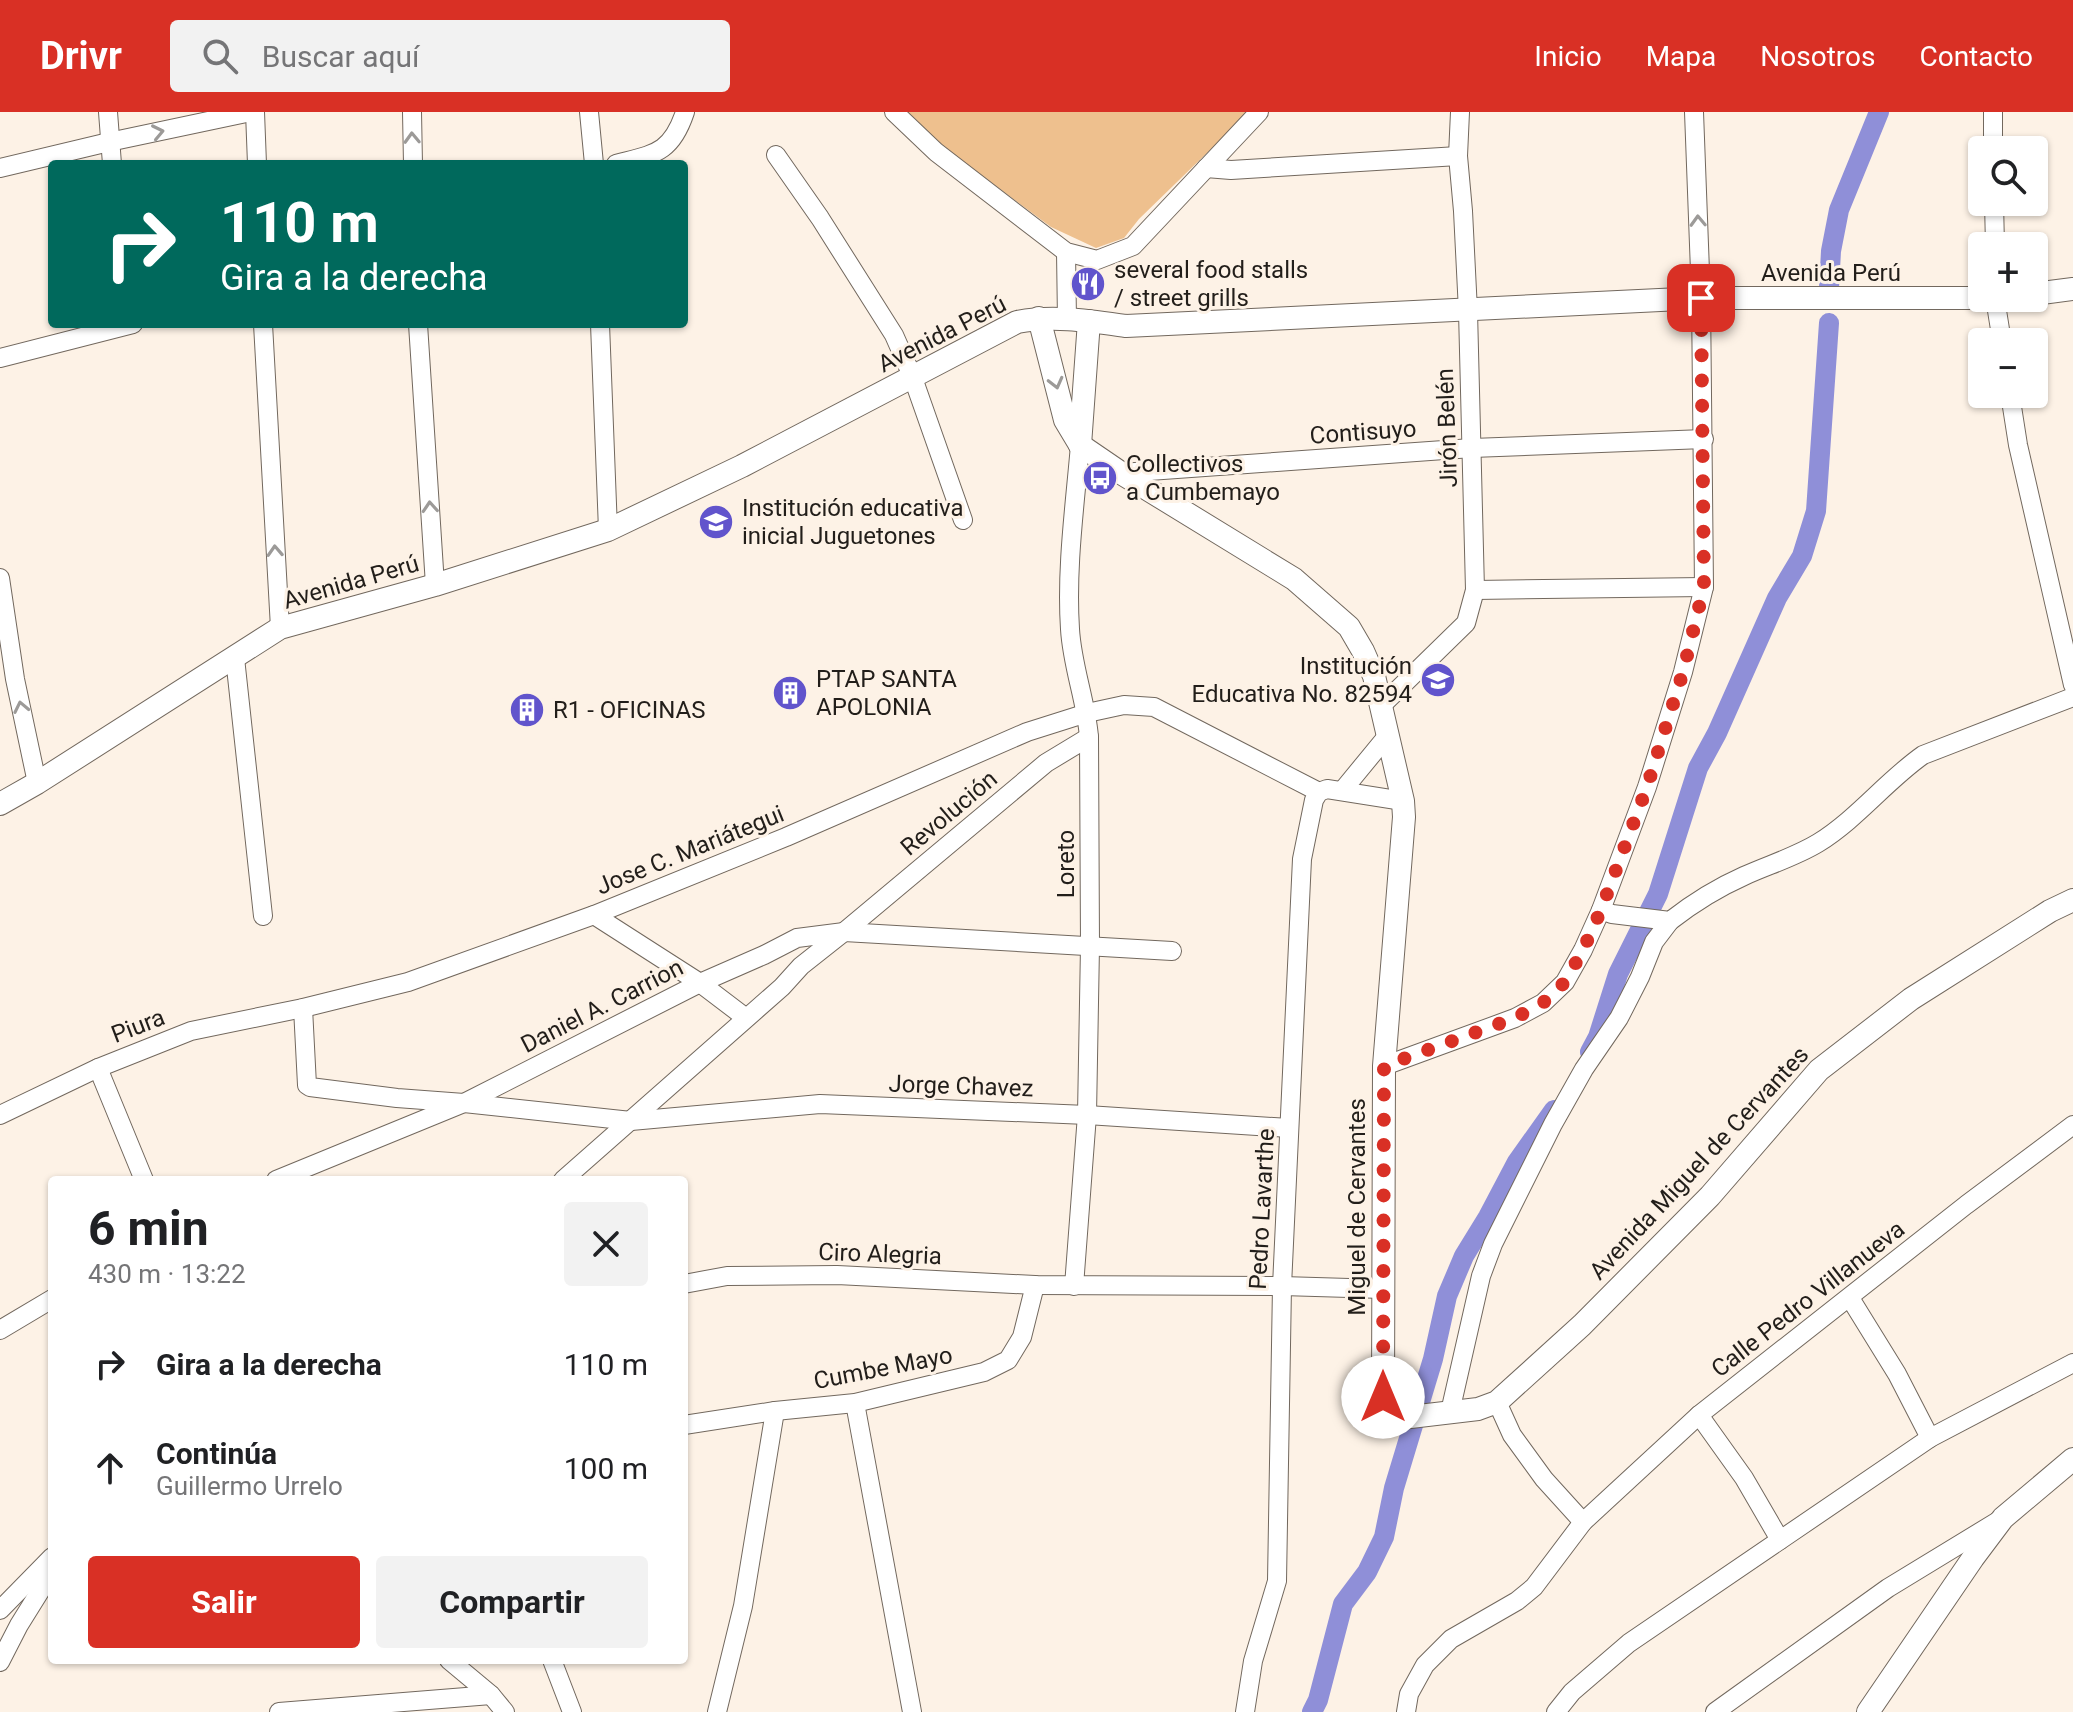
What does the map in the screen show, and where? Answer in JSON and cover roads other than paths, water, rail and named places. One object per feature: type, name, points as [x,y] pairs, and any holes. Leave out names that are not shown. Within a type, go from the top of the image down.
[{"type":"street","points":[[108,112],[111,160]]},
{"type":"street","points":[[0,168],[253,112],[257,160]]},
{"type":"street","points":[[412,112],[413,160]]},
{"type":"street","points":[[589,112],[594,160]]},
{"type":"street","points":[[632,160],[655,154],[670,142],[685,112]]},
{"type":"street","points":[[894,112],[936,152],[1066,252],[1097,260],[1133,246],[1259,112]]},
{"type":"street","name":"Jirón Belén","points":[[1381,706],[1466,623],[1475,590],[1468,311],[1458,156],[1460,112]]},
{"type":"street","points":[[1384,1066],[1515,1018],[1543,1003],[1565,982],[1606,912],[1683,672],[1704,587],[1704,439],[1694,112]]},
{"type":"street","points":[[1993,112],[1993,136]]},
{"type":"street","points":[[776,155],[894,335],[913,378],[963,520]]},
{"type":"street","points":[[1206,168],[1231,170],[1458,156]]},
{"type":"street","points":[[1066,252],[1078,321],[1080,445]]},
{"type":"street","points":[[2048,292],[2073,289]]},
{"type":"street","name":"Avenida Perú","points":[[0,804],[280,628],[435,585],[608,530],[742,466],[1017,322],[1039,318],[1126,326],[1701,298],[1968,298]]},
{"type":"street","points":[[1039,318],[1065,420],[1080,445]]},
{"type":"street","points":[[0,358],[114,328]]},
{"type":"street","points":[[263,328],[280,628]]},
{"type":"street","points":[[418,328],[435,585]]},
{"type":"street","points":[[600,328],[608,530]]},
{"type":"street","points":[[2012,408],[2073,685]]},
{"type":"street","name":"Contisuyo","points":[[1121,473],[1472,448],[1704,439]]},
{"type":"street","name":"Miguel de Cervantes","points":[[1080,445],[1294,579],[1349,627],[1374,676],[1404,817],[1384,1066],[1383,1397],[1392,1413],[1413,1416],[1450,1412]]},
{"type":"street","name":"Loreto","points":[[1074,1286],[1087,1115],[1090,946],[1089,737],[1070,630],[1070,581],[1080,445]]},
{"type":"street","points":[[0,578],[15,679],[37,783]]},
{"type":"street","points":[[1475,590],[1704,587]]},
{"type":"street","points":[[235,658],[263,916]]},
{"type":"street","points":[[1583,1522],[1544,1479],[1512,1435],[1497,1402],[1478,1409],[1450,1412],[1481,1276],[1493,1244],[1553,1124],[1584,1069],[1619,1018],[1665,921],[1698,899],[1815,844],[1840,828],[1903,769],[1923,755],[2073,697]]},
{"type":"street","name":"Jose C. Mariátegui","points":[[303,1008],[408,982],[594,915],[786,837],[1027,732],[1124,705],[1154,707],[1319,792]]},
{"type":"street","points":[[1342,791],[1388,735]]},
{"type":"street","name":"Revolución","points":[[746,1018],[801,966],[1046,763],[1089,737]]},
{"type":"street","points":[[1319,792],[1327,789],[1403,801]]},
{"type":"street","name":"Pedro Lavarthe","points":[[1245,1712],[1253,1661],[1277,1581],[1282,1286],[1302,859],[1314,800],[1319,792]]},
{"type":"street","name":"Avenida Miguel de Cervantes","points":[[1497,1402],[1582,1325],[1710,1196],[1819,1070],[1911,999],[2050,911],[2073,900]]},
{"type":"street","points":[[1606,912],[1665,921]]},
{"type":"street","points":[[568,1176],[746,1018],[700,983],[594,915]]},
{"type":"street","name":"Daniel A. Carrion","points":[[464,1103],[700,983],[797,938],[844,932],[1172,951]]},
{"type":"street","name":"Jorge Chavez","points":[[303,1008],[306,1081],[310,1087],[397,1098],[631,1121],[820,1104],[1087,1115],[1289,1128]]},
{"type":"street","name":"Piura","points":[[0,1115],[98,1068],[191,1031],[303,1008]]},
{"type":"street","points":[[98,1068],[142,1176]]},
{"type":"street","points":[[286,1176],[464,1103]]},
{"type":"street","name":"Calle Pedro Villanueva","points":[[1406,1712],[1409,1694],[1425,1665],[1451,1639],[1517,1601],[1534,1587],[1583,1522],[1699,1415],[2073,1125]]},
{"type":"street","name":"Ciro Alegria","points":[[688,1283],[727,1276],[837,1275],[1074,1286],[1383,1289]]},
{"type":"street","name":"Cumbe Mayo","points":[[688,1424],[855,1403],[984,1372],[1008,1360],[1022,1337],[1035,1285]]},
{"type":"street","points":[[1850,1298],[1897,1374],[1930,1438]]},
{"type":"street","points":[[0,1330],[48,1301]]},
{"type":"street","points":[[1556,1712],[1572,1692],[1629,1643],[1930,1438],[2073,1363]]},
{"type":"street","points":[[855,1403],[912,1712]]},
{"type":"street","points":[[717,1712],[743,1606],[775,1411]]},
{"type":"street","points":[[1699,1415],[1744,1478],[1780,1540]]},
{"type":"street","points":[[1720,1710],[1888,1588],[2003,1518],[2073,1459]]},
{"type":"street","points":[[1868,1712],[2003,1518]]},
{"type":"street","points":[[0,1610],[48,1561]]},
{"type":"street","points":[[0,1662],[48,1578]]},
{"type":"street","points":[[454,1664],[491,1695],[505,1712]]},
{"type":"street","points":[[554,1664],[572,1712]]},
{"type":"street","points":[[279,1712],[491,1695]]},
{"type":"waterway","points":[[1829,288],[1831,251],[1839,210],[1879,112]]},
{"type":"waterway","points":[[1590,1052],[1598,1037],[1618,974],[1658,894],[1698,768],[1717,733],[1777,598],[1802,556],[1816,511],[1829,323]]},
{"type":"waterway","points":[[1312,1712],[1318,1700],[1343,1604],[1367,1572],[1384,1537],[1394,1488],[1433,1359],[1447,1296],[1464,1256],[1517,1162],[1554,1110]]},
{"type":"place","name":"several food stalls / street grills","points":[[1088,284]]},
{"type":"place","name":"Collectivos a Cumbemayo","points":[[1100,478]]},
{"type":"place","name":"Institución educativa inicial Juguetones","points":[[716,522]]},
{"type":"place","name":"Institución Educativa No. 82594","points":[[1438,680]]},
{"type":"place","name":"PTAP SANTA APOLONIA","points":[[790,693]]},
{"type":"place","name":"R1 - OFICINAS","points":[[527,710]]}]
